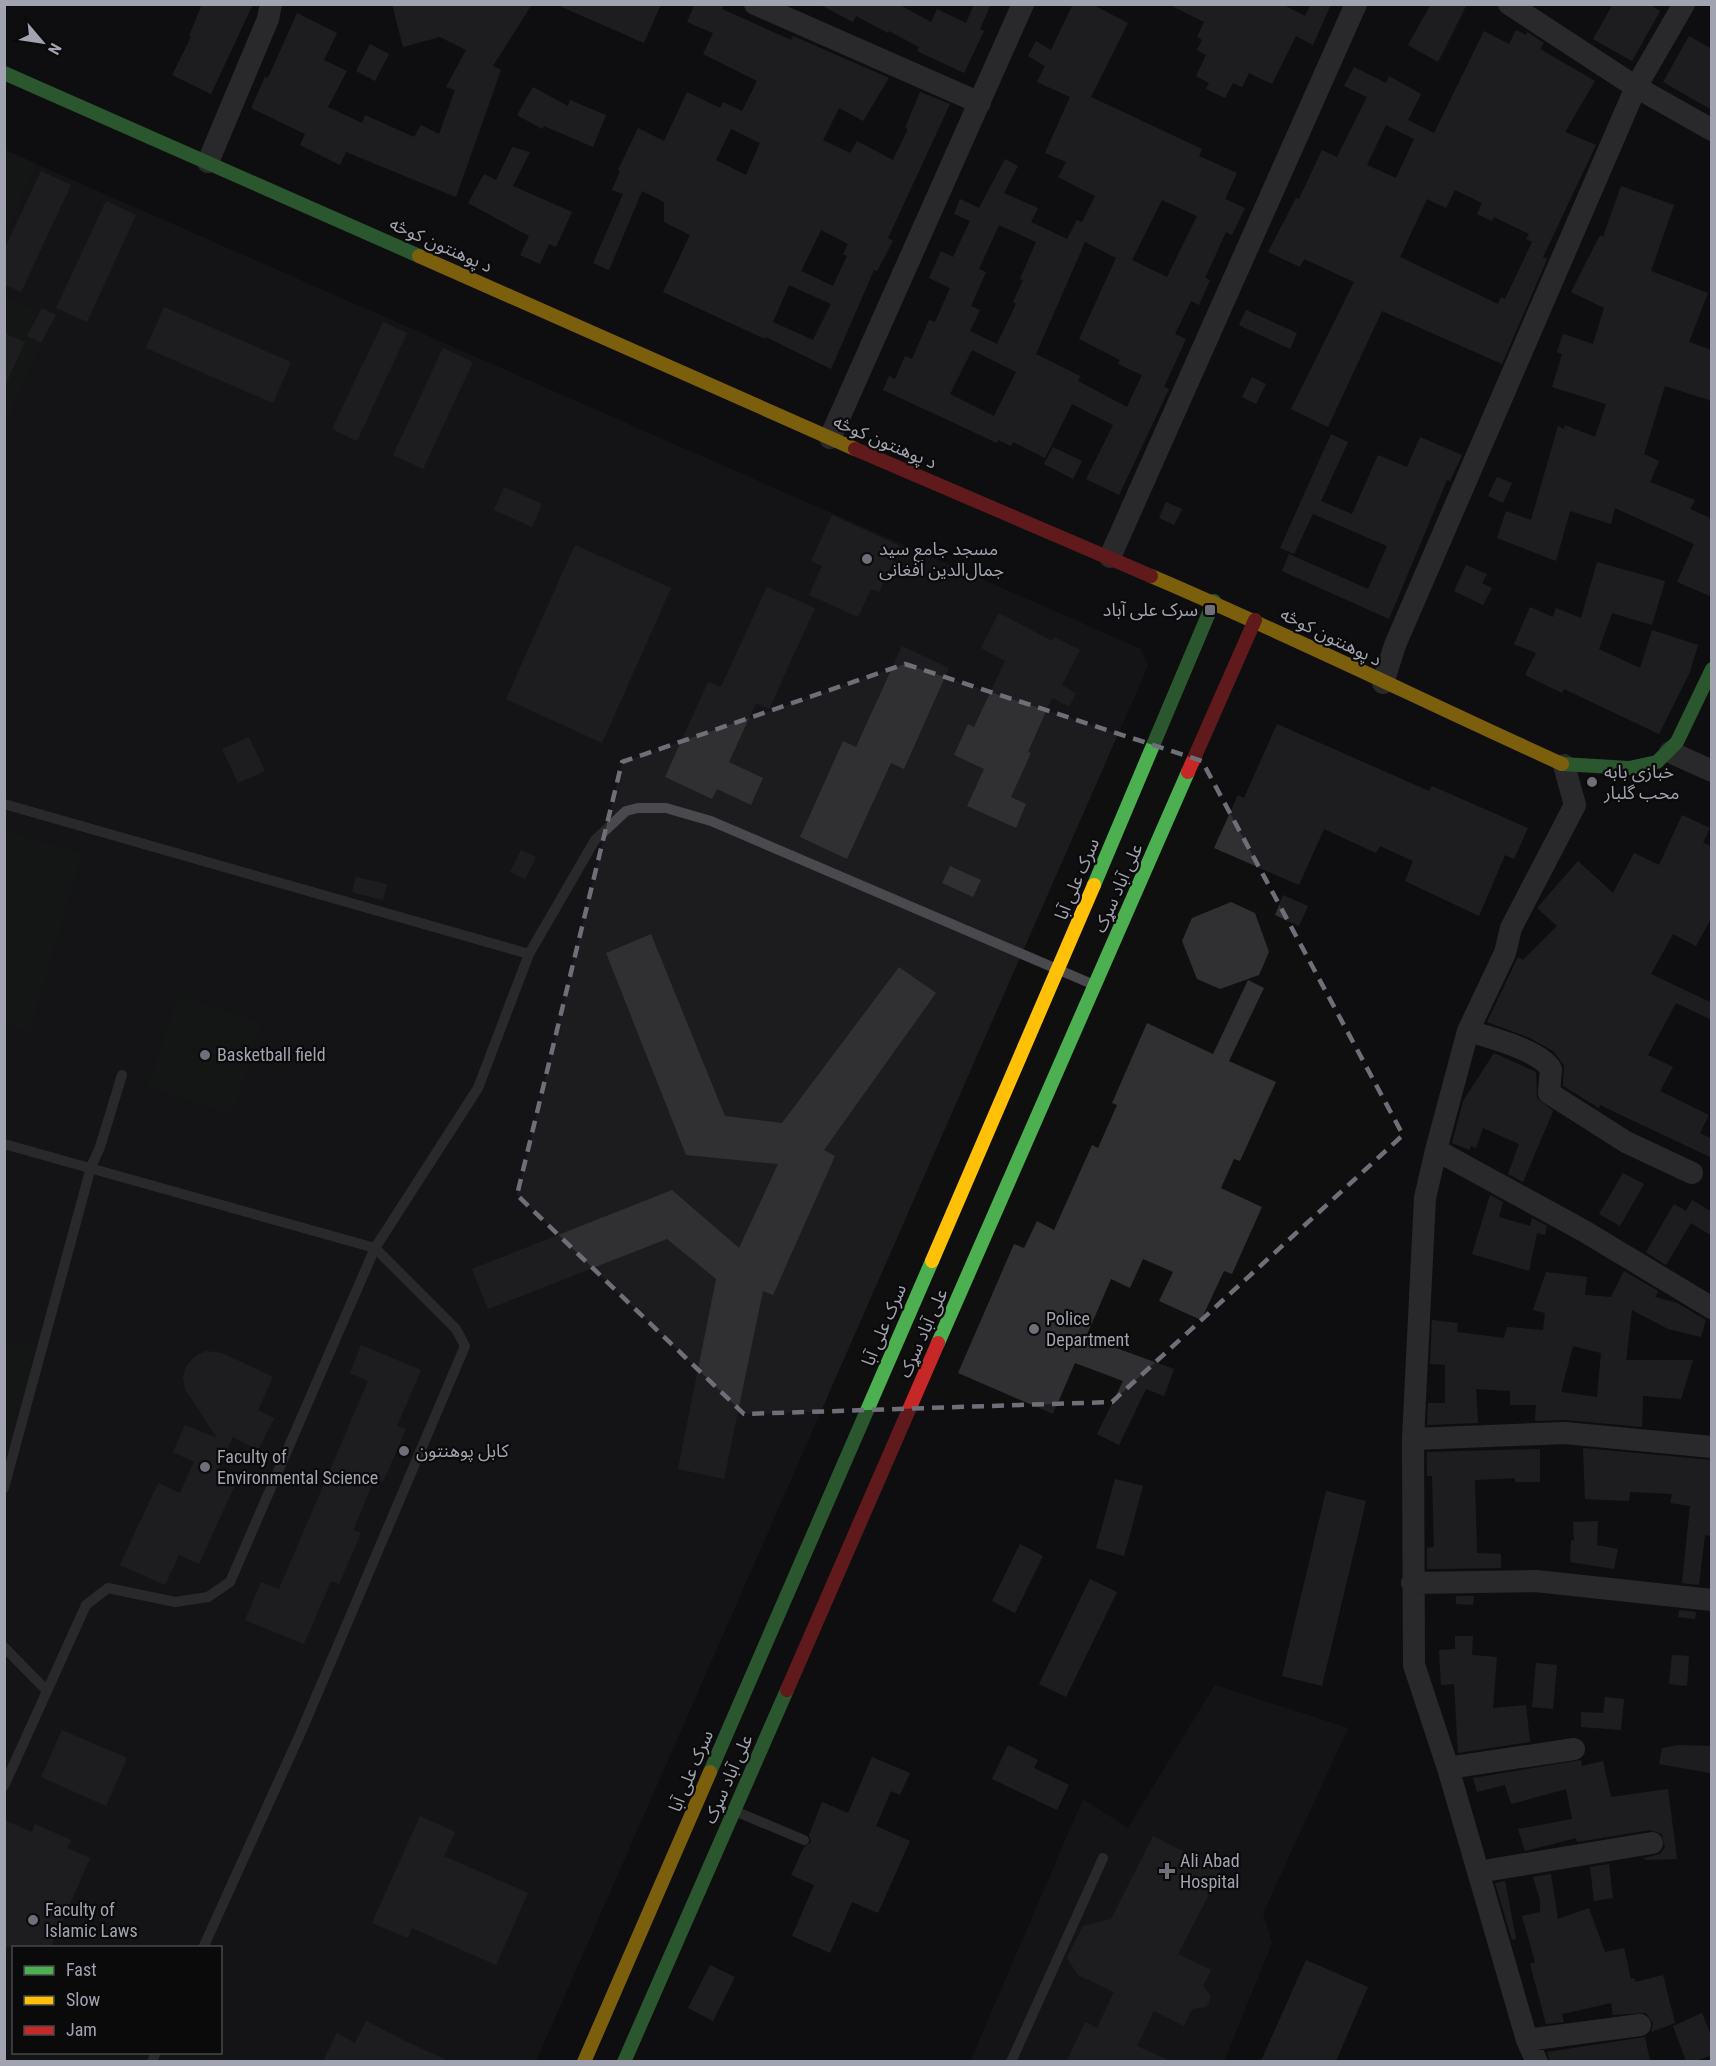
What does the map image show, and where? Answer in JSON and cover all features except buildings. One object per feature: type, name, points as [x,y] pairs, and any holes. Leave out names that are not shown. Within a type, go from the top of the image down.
[{"type":"street","points":[[208,162],[268,19],[271,4]]},
{"type":"street","points":[[755,4],[980,103]]},
{"type":"street","points":[[830,438],[869,343],[1023,4]]},
{"type":"street","points":[[1110,557],[1356,4]]},
{"type":"street","points":[[1509,4],[1636,87],[1712,130]]},
{"type":"street","points":[[1383,683],[1395,645],[1636,87],[1684,4]]},
{"type":"street","name":"د پوهنتون کوڅه","points":[[4,73],[830,438],[1256,620],[1383,683],[1564,765],[1629,768],[1657,762],[1670,752]]},
{"type":"street","name":"سرک علی آبا","points":[[584,2061],[1058,970],[1214,602]]},
{"type":"street","name":"علی آباد سړک","points":[[624,2061],[1256,620]]},
{"type":"street","points":[[1712,669],[1694,711],[1670,752],[1712,771]]},
{"type":"street","points":[[1537,2061],[1527,2040],[1448,1768],[1414,1665],[1413,1439],[1425,1198],[1468,1031],[1505,953],[1511,928],[1575,805],[1564,765]]},
{"type":"street","points":[[1468,1031],[1498,1039],[1542,1060],[1551,1069],[1549,1094],[1626,1142],[1692,1173]]},
{"type":"street","points":[[1436,1150],[1584,1231],[1712,1308]]},
{"type":"street","points":[[926,1275],[961,1290]]},
{"type":"street","points":[[1413,1439],[1564,1433],[1712,1447]]},
{"type":"street","points":[[1412,1583],[1536,1581],[1712,1600]]},
{"type":"street","points":[[1448,1768],[1574,1749]]},
{"type":"street","points":[[1478,1872],[1652,1843]]},
{"type":"street","points":[[1527,2040],[1640,2025]]},
{"type":"lane","points":[[4,804],[529,954]]},
{"type":"lane","points":[[4,1786],[86,1605],[108,1588],[175,1602],[208,1597],[230,1582],[375,1248],[478,1088],[529,954],[596,840],[626,811],[650,807],[666,808],[711,821],[1095,986]]},
{"type":"lane","points":[[4,1488],[91,1167],[100,1148],[122,1075]]},
{"type":"lane","points":[[4,1144],[375,1248],[456,1329],[465,1346],[301,1732],[203,1946]]},
{"type":"lane","points":[[4,1647],[47,1691]]},
{"type":"lane","points":[[734,1811],[804,1840]]},
{"type":"lane","points":[[1011,2061],[1103,1858]]},
{"type":"highlighted area","points":[[905,664],[1202,761],[1403,1135],[1112,1402],[744,1414],[517,1195],[622,762]]},
{"type":"shaded area","name":"کابل پوهنتون","points":[[4,150],[1141,649],[1148,666],[536,2061],[5,2061]]},
{"type":"shaded area","points":[[5,150],[37,164],[5,234]]},
{"type":"shaded area","points":[[5,297],[51,318],[5,425]]},
{"type":"shaded area","points":[[5,831],[82,854],[29,1031],[5,1024]]},
{"type":"shaded area","name":"Basketball field","points":[[178,996],[261,1023],[232,1114],[148,1087]]},
{"type":"shaded area","points":[[5,1341],[43,1344],[5,1463]]},
{"type":"shaded area","name":"Ali Abad Hospital","points":[[1215,1685],[1348,1728],[1263,1913],[1272,1943],[1224,2061],[970,2062],[1083,1799],[1128,1828]]},
{"type":"traffic: fast","points":[[4,73],[419,256]]},
{"type":"traffic: fast","points":[[1094,885],[1214,601]]},
{"type":"traffic: fast","points":[[1562,764],[1629,768],[1657,762],[1677,742],[1712,669]]},
{"type":"traffic: fast","points":[[938,1343],[1188,772]]},
{"type":"traffic: fast","points":[[710,1772],[932,1261]]},
{"type":"traffic: fast","points":[[624,2062],[787,1690]]},
{"type":"traffic: slow","points":[[419,256],[855,449]]},
{"type":"traffic: slow","points":[[1151,576],[1562,764]]},
{"type":"traffic: slow","points":[[932,1261],[1094,885]]},
{"type":"traffic: slow","points":[[584,2062],[710,1772]]},
{"type":"traffic: jam","points":[[855,449],[1151,576]]},
{"type":"traffic: jam","points":[[1188,772],[1255,620]]},
{"type":"traffic: jam","points":[[787,1690],[938,1343]]},
{"type":"place","name":"مسجد جامع سید جمال‌الدین افغانی","points":[[867,559]]},
{"type":"place","name":"سرک علی آباد","points":[[1210,610]]},
{"type":"place","name":"خبازی بابه محب گلبار","points":[[1592,782]]},
{"type":"place","name":"Basketball field","points":[[205,1055]]},
{"type":"place","name":"Police Department","points":[[1034,1329]]},
{"type":"place","name":"کابل پوهنتون","points":[[404,1451]]},
{"type":"place","name":"Faculty of Environmental Science","points":[[205,1467]]},
{"type":"place","name":"Ali Abad Hospital","points":[[1167,1871]]},
{"type":"place","name":"Faculty of Islamic Laws","points":[[33,1920]]}]
